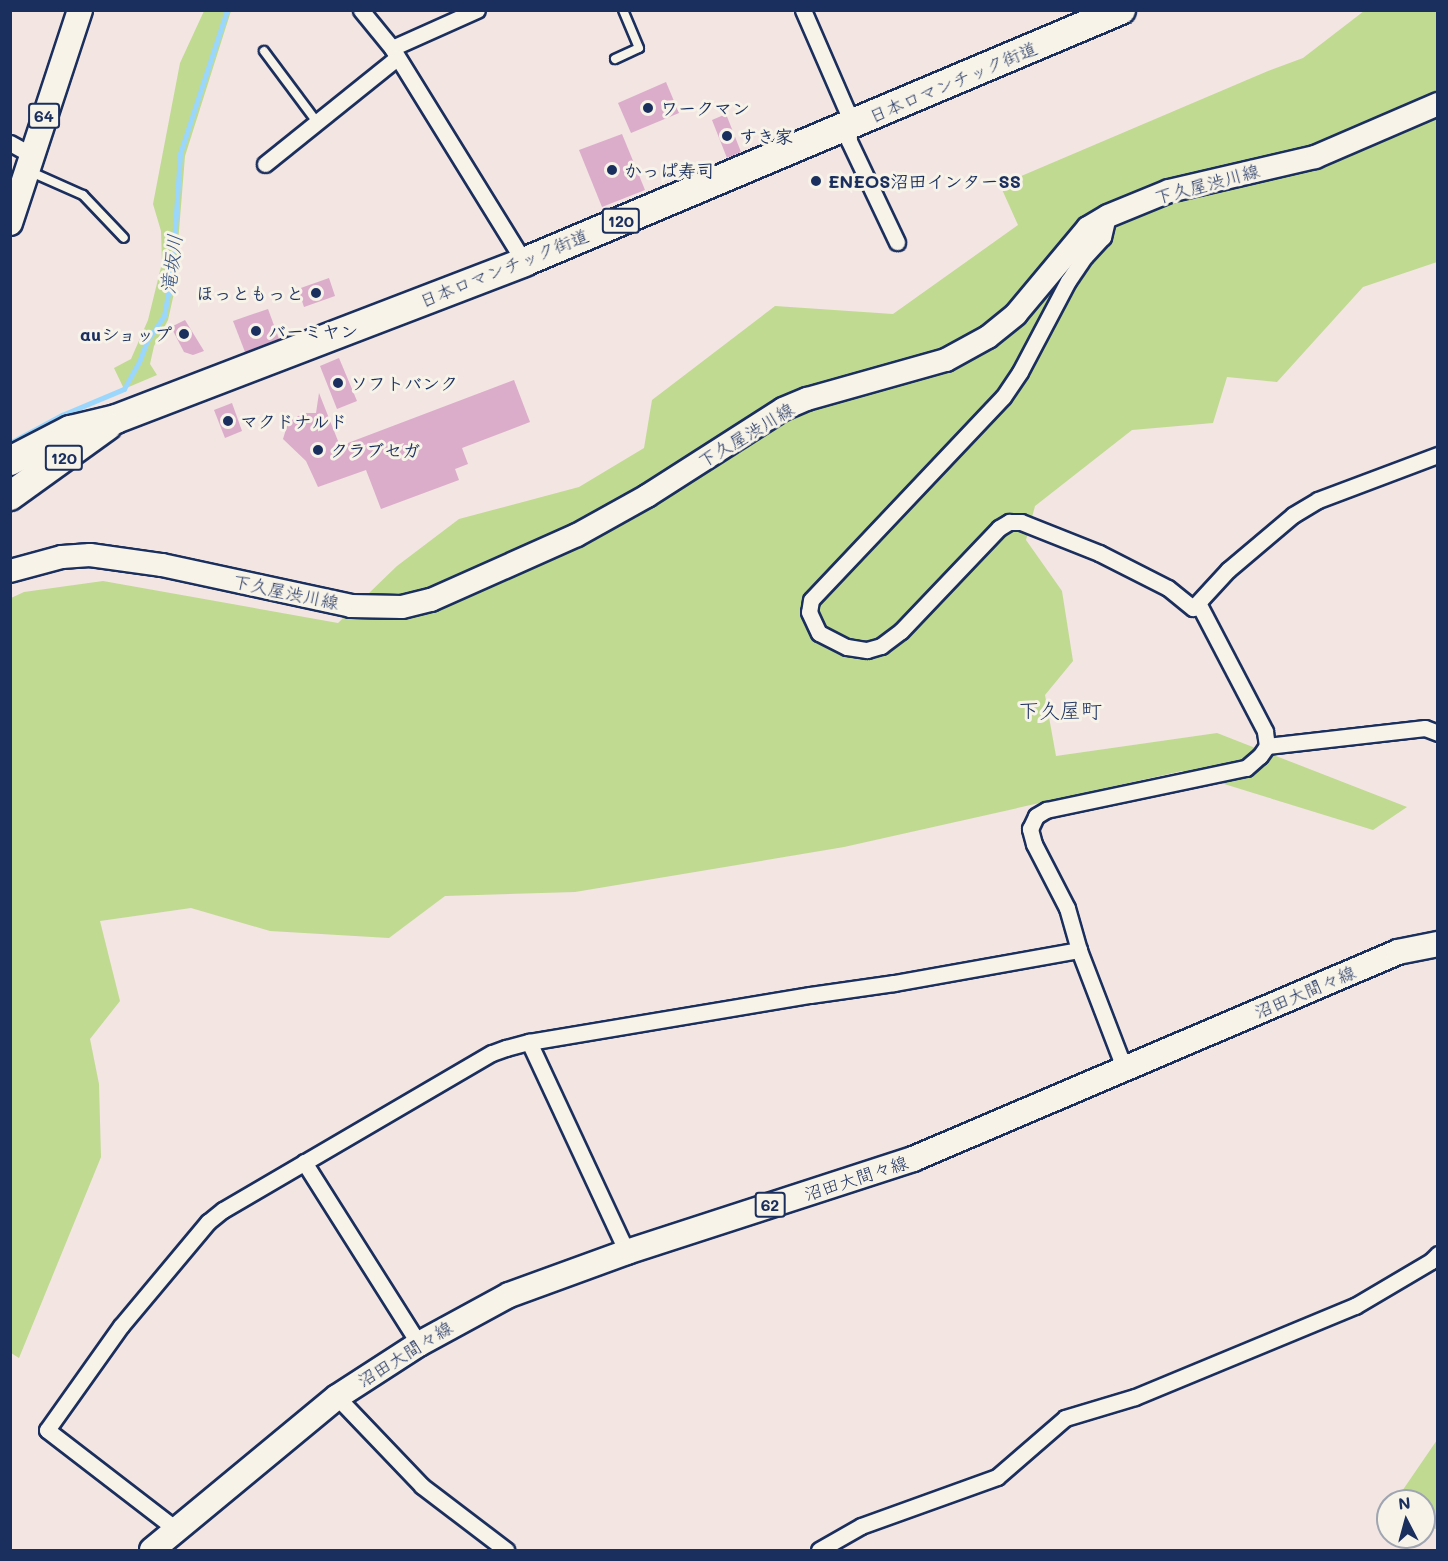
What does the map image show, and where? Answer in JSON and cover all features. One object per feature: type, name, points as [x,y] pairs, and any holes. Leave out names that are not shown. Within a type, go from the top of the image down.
[{"type":"highway","name":"日本ロマンチック街道","points":[[10,461],[70,430],[116,419],[524,262],[1121,10]]},
{"type":"highway","name":"日本ロマンチック街道","points":[[10,496],[116,419]]},
{"type":"main road","name":"64","points":[[10,223],[23,156],[80,10]]},
{"type":"main road","name":"下久屋渋川線","points":[[10,571],[62,558],[90,555],[162,565],[351,606],[402,607],[431,600],[577,535],[637,502],[783,409],[807,399],[946,360],[988,337],[1016,314],[1088,228],[1108,216],[1169,191],[1316,157],[1437,104]]},
{"type":"main road","name":"沼田大間々線","points":[[152,1551],[337,1397],[419,1344],[509,1295],[627,1252],[912,1160],[1398,952],[1437,944]]},
{"type":"street","points":[[361,10],[394,53],[524,262]]},
{"type":"street","points":[[266,164],[394,53],[477,10]]},
{"type":"street","points":[[803,10],[848,111],[849,141],[897,242]]},
{"type":"street","points":[[1108,216],[1103,237],[1085,256],[1068,281],[1020,372],[1003,397],[811,600],[808,612],[819,633],[834,642],[867,650],[881,646],[901,631],[999,528],[1009,522],[1021,522],[1099,553],[1168,588],[1193,608],[1228,570],[1293,514],[1318,500],[1437,456]]},
{"type":"street","points":[[1125,1070],[1079,950],[1067,908],[1030,829],[1036,816],[1046,810],[1246,768],[1260,756],[1267,746],[1265,731],[1198,603]]},
{"type":"street","points":[[1267,746],[1425,728],[1437,733]]},
{"type":"street","points":[[177,1530],[47,1430],[121,1326],[208,1222],[304,1162],[492,1053],[529,1042],[894,983],[1079,950]]},
{"type":"street","points":[[529,1042],[627,1252]]},
{"type":"street","points":[[304,1162],[419,1344]]},
{"type":"street","points":[[819,1551],[861,1526],[997,1477],[1065,1418],[1135,1397],[1355,1306],[1431,1261],[1437,1254]]},
{"type":"street","points":[[337,1397],[422,1486],[506,1551]]},
{"type":"lane","points":[[615,59],[639,48],[623,10]]},
{"type":"lane","points":[[264,51],[317,122]]},
{"type":"lane","points":[[23,156],[83,195],[124,238]]},
{"type":"green space","points":[[204,11],[231,11],[185,156],[174,293],[168,320],[154,346],[150,364],[157,375],[124,389],[114,368],[131,359],[148,320],[162,263],[161,231],[153,204],[180,63]]},
{"type":"green space","points":[[1364,11],[1437,11],[1437,262],[1363,287],[1277,382],[1227,377],[1213,423],[1132,430],[1035,506],[1026,540],[1062,591],[1073,661],[1045,695],[1056,756],[1217,733],[1407,807],[1373,830],[1182,771],[844,847],[575,892],[445,896],[389,938],[270,931],[191,908],[100,921],[120,1001],[90,1039],[99,1084],[101,1157],[19,1358],[11,1353],[11,598],[24,592],[103,581],[338,623],[397,566],[459,519],[579,487],[644,448],[652,400],[775,306],[893,314],[1018,225],[1000,185],[1303,58]]},
{"type":"green space","points":[[1437,1440],[1438,1528],[1436,1529],[1436,1489],[1403,1489]]},
{"type":"building","name":"ワークマン","points":[[666,82],[679,113],[631,133],[618,103]]},
{"type":"building","name":"すき家","points":[[726,114],[741,152],[727,158],[712,120]]},
{"type":"building","name":"かっぱ寿司","points":[[622,134],[645,190],[602,207],[579,150]]},
{"type":"building","name":"ほっともっと","points":[[329,278],[335,296],[304,307],[298,289]]},
{"type":"building","name":"バーミヤン","points":[[268,309],[279,339],[245,352],[233,321]]},
{"type":"building","name":"auショップ","points":[[185,320],[204,351],[193,355],[184,352],[171,327]]},
{"type":"building","name":"ソフトバンク","points":[[339,358],[357,401],[337,409],[320,366]]},
{"type":"building","points":[[514,380],[530,422],[462,448],[468,464],[455,469],[459,480],[381,509],[366,470],[318,487],[306,461],[283,439],[287,426],[293,419],[304,413],[316,413],[319,393],[340,446]]},
{"type":"building","name":"マクドナルド","points":[[232,403],[242,431],[225,438],[214,410]]},
{"type":"waterway","name":"滝坂川","points":[[10,443],[62,415],[124,389],[139,362],[147,341],[164,316],[172,272],[180,154],[227,10]]},
{"type":"place","name":"ワークマン","points":[[648,108]]},
{"type":"place","name":"すき家","points":[[727,136]]},
{"type":"place","name":"かっぱ寿司","points":[[612,170]]},
{"type":"place","name":"ENEOS沼田インターSS","points":[[816,181]]},
{"type":"place","name":"ほっともっと","points":[[316,293]]},
{"type":"place","name":"バーミヤン","points":[[256,331]]},
{"type":"place","name":"auショップ","points":[[184,334]]},
{"type":"place","name":"ソフトバンク","points":[[338,383]]},
{"type":"place","name":"マクドナルド","points":[[228,421]]},
{"type":"place","name":"クラブセガ","points":[[318,450]]},
{"type":"district","name":"下久屋町","points":[[1060,710]]}]
